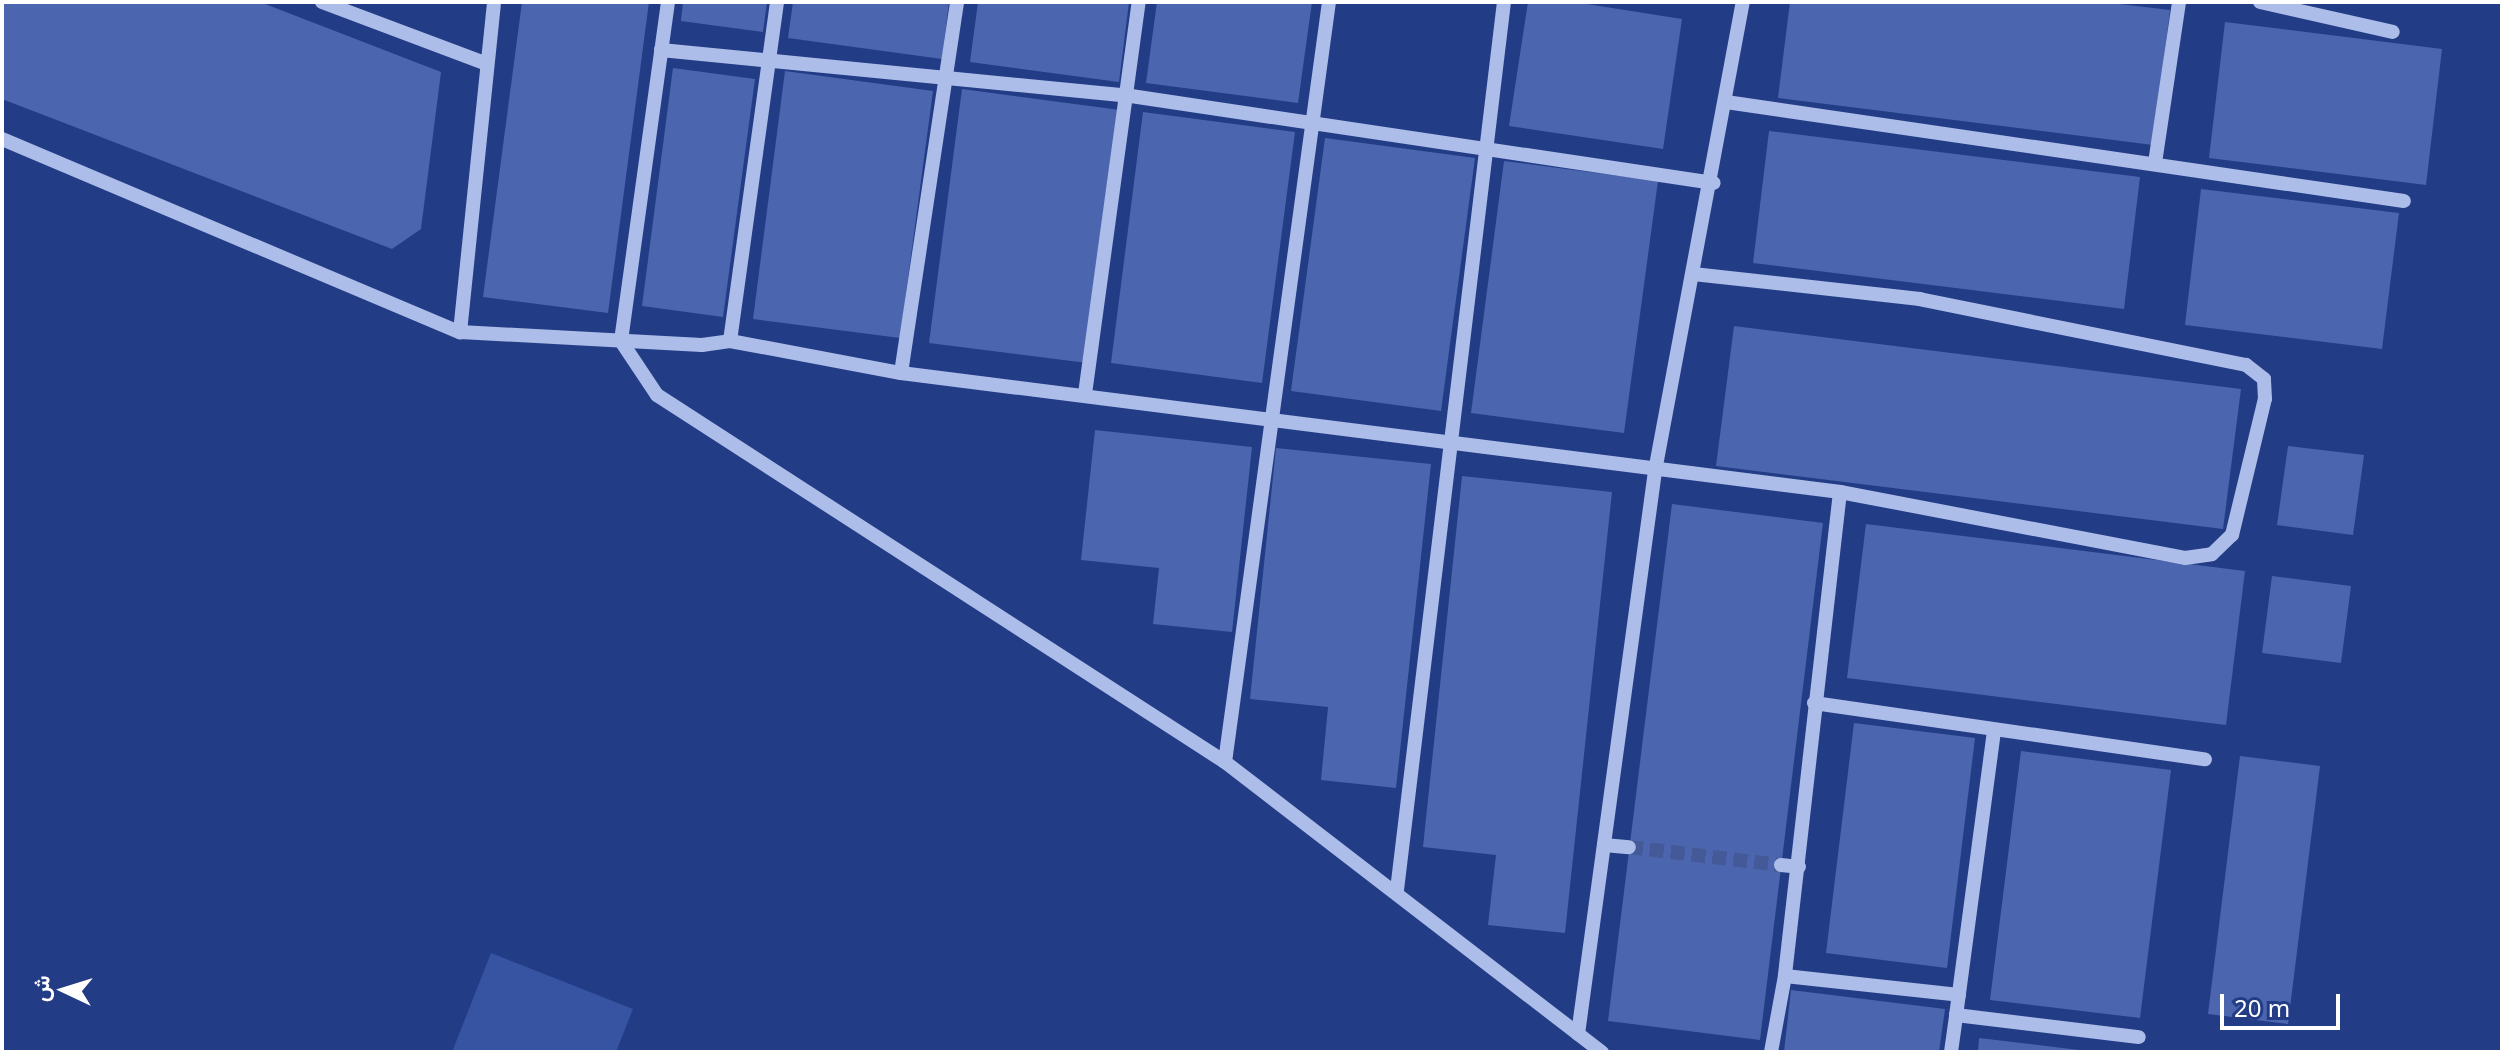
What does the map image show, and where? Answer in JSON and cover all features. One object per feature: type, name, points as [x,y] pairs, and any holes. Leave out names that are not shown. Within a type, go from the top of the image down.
[{"type":"street","points":[[322,2],[487,64]]},
{"type":"street","points":[[460,332],[494,2]]},
{"type":"street","points":[[668,2],[621,341],[657,395],[1225,762],[1397,890],[1602,1052]]},
{"type":"street","points":[[730,341],[771,63],[777,2]]},
{"type":"street","points":[[901,373],[957,2]]},
{"type":"street","points":[[1085,394],[1131,96],[1139,2]]},
{"type":"street","points":[[1225,762],[1329,2]]},
{"type":"street","points":[[1397,890],[1448,444],[1504,2]]},
{"type":"street","points":[[1578,1034],[1655,471],[1714,183],[1743,2]]},
{"type":"street","points":[[2155,163],[2179,2]]},
{"type":"street","points":[[2260,2],[2393,32]]},
{"type":"street","points":[[661,50],[946,82],[1131,96],[1314,120],[1486,150],[1714,183]]},
{"type":"street","points":[[1726,102],[2404,201]]},
{"type":"street","points":[[2,139],[460,332],[621,341],[730,341],[901,373],[1085,394],[1655,471],[1840,492],[2185,558],[2212,554],[2232,535],[2265,399],[2264,379],[2246,365],[1920,299],[1695,274]]},
{"type":"street","points":[[1771,1052],[1785,976],[1799,867],[1814,703],[1840,492]]},
{"type":"street","points":[[1814,703],[2205,759]]},
{"type":"street","points":[[1951,1052],[1994,731]]},
{"type":"street","points":[[1604,845],[1629,847]]},
{"type":"street","points":[[1781,865],[1799,867]]},
{"type":"street","points":[[1785,976],[1959,995]]},
{"type":"street","points":[[1956,1015],[2139,1037]]},
{"type":"shaded area","points":[[491,953],[633,1009],[616,1052],[452,1052]]},
{"type":"building","points":[[2,2],[260,2],[441,72],[421,229],[392,249],[2,99]]},
{"type":"building","points":[[522,2],[649,2],[608,313],[483,297]]},
{"type":"building","points":[[683,2],[767,2],[763,32],[681,21]]},
{"type":"building","points":[[793,2],[949,2],[942,59],[788,38]]},
{"type":"building","points":[[978,2],[1129,2],[1119,82],[970,62]]},
{"type":"building","points":[[1157,2],[1312,2],[1298,103],[1146,83]]},
{"type":"building","points":[[1528,2],[1574,2],[1682,19],[1663,149],[1509,126]]},
{"type":"building","points":[[1790,2],[2103,2],[2170,10],[2153,145],[1778,98]]},
{"type":"building","points":[[2225,22],[2442,49],[2426,185],[2209,158]]},
{"type":"building","points":[[673,68],[755,79],[723,317],[642,306]]},
{"type":"building","points":[[785,71],[933,91],[900,338],[753,319]]},
{"type":"building","points":[[962,89],[1120,110],[1087,363],[929,343]]},
{"type":"building","points":[[1143,112],[1295,132],[1262,383],[1111,363]]},
{"type":"building","points":[[1769,131],[2140,177],[2124,309],[1753,263]]},
{"type":"building","points":[[1325,138],[1475,158],[1441,411],[1291,391]]},
{"type":"building","points":[[1504,161],[1658,181],[1624,433],[1471,413]]},
{"type":"building","points":[[2201,189],[2399,213],[2382,349],[2185,325]]},
{"type":"building","points":[[1734,326],[2241,389],[2223,529],[1716,466]]},
{"type":"building","points":[[1095,430],[1252,447],[1232,632],[1153,624],[1159,568],[1081,560]]},
{"type":"building","points":[[2288,446],[2364,455],[2353,535],[2277,525]]},
{"type":"building","points":[[1276,448],[1431,464],[1396,788],[1321,780],[1328,707],[1250,699]]},
{"type":"building","points":[[1462,476],[1612,492],[1565,933],[1488,925],[1496,855],[1423,847]]},
{"type":"building","points":[[1672,504],[1823,523],[1760,1040],[1608,1021]]},
{"type":"building","points":[[1866,524],[2245,571],[2226,725],[1847,678]]},
{"type":"building","points":[[2272,576],[2351,586],[2341,663],[2262,653]]},
{"type":"building","points":[[1854,723],[1975,738],[1947,968],[1826,953]]},
{"type":"building","points":[[2021,751],[2171,770],[2140,1018],[1990,1000]]},
{"type":"building","points":[[2240,756],[2320,766],[2288,1024],[2208,1014]]},
{"type":"building","points":[[1791,990],[1945,1009],[1939,1052],[1784,1052]]},
{"type":"building","points":[[1979,1038],[2079,1050],[2079,1052],[1978,1052]]},
{"type":"tunnel","points":[[1629,847],[1781,865]]}]
